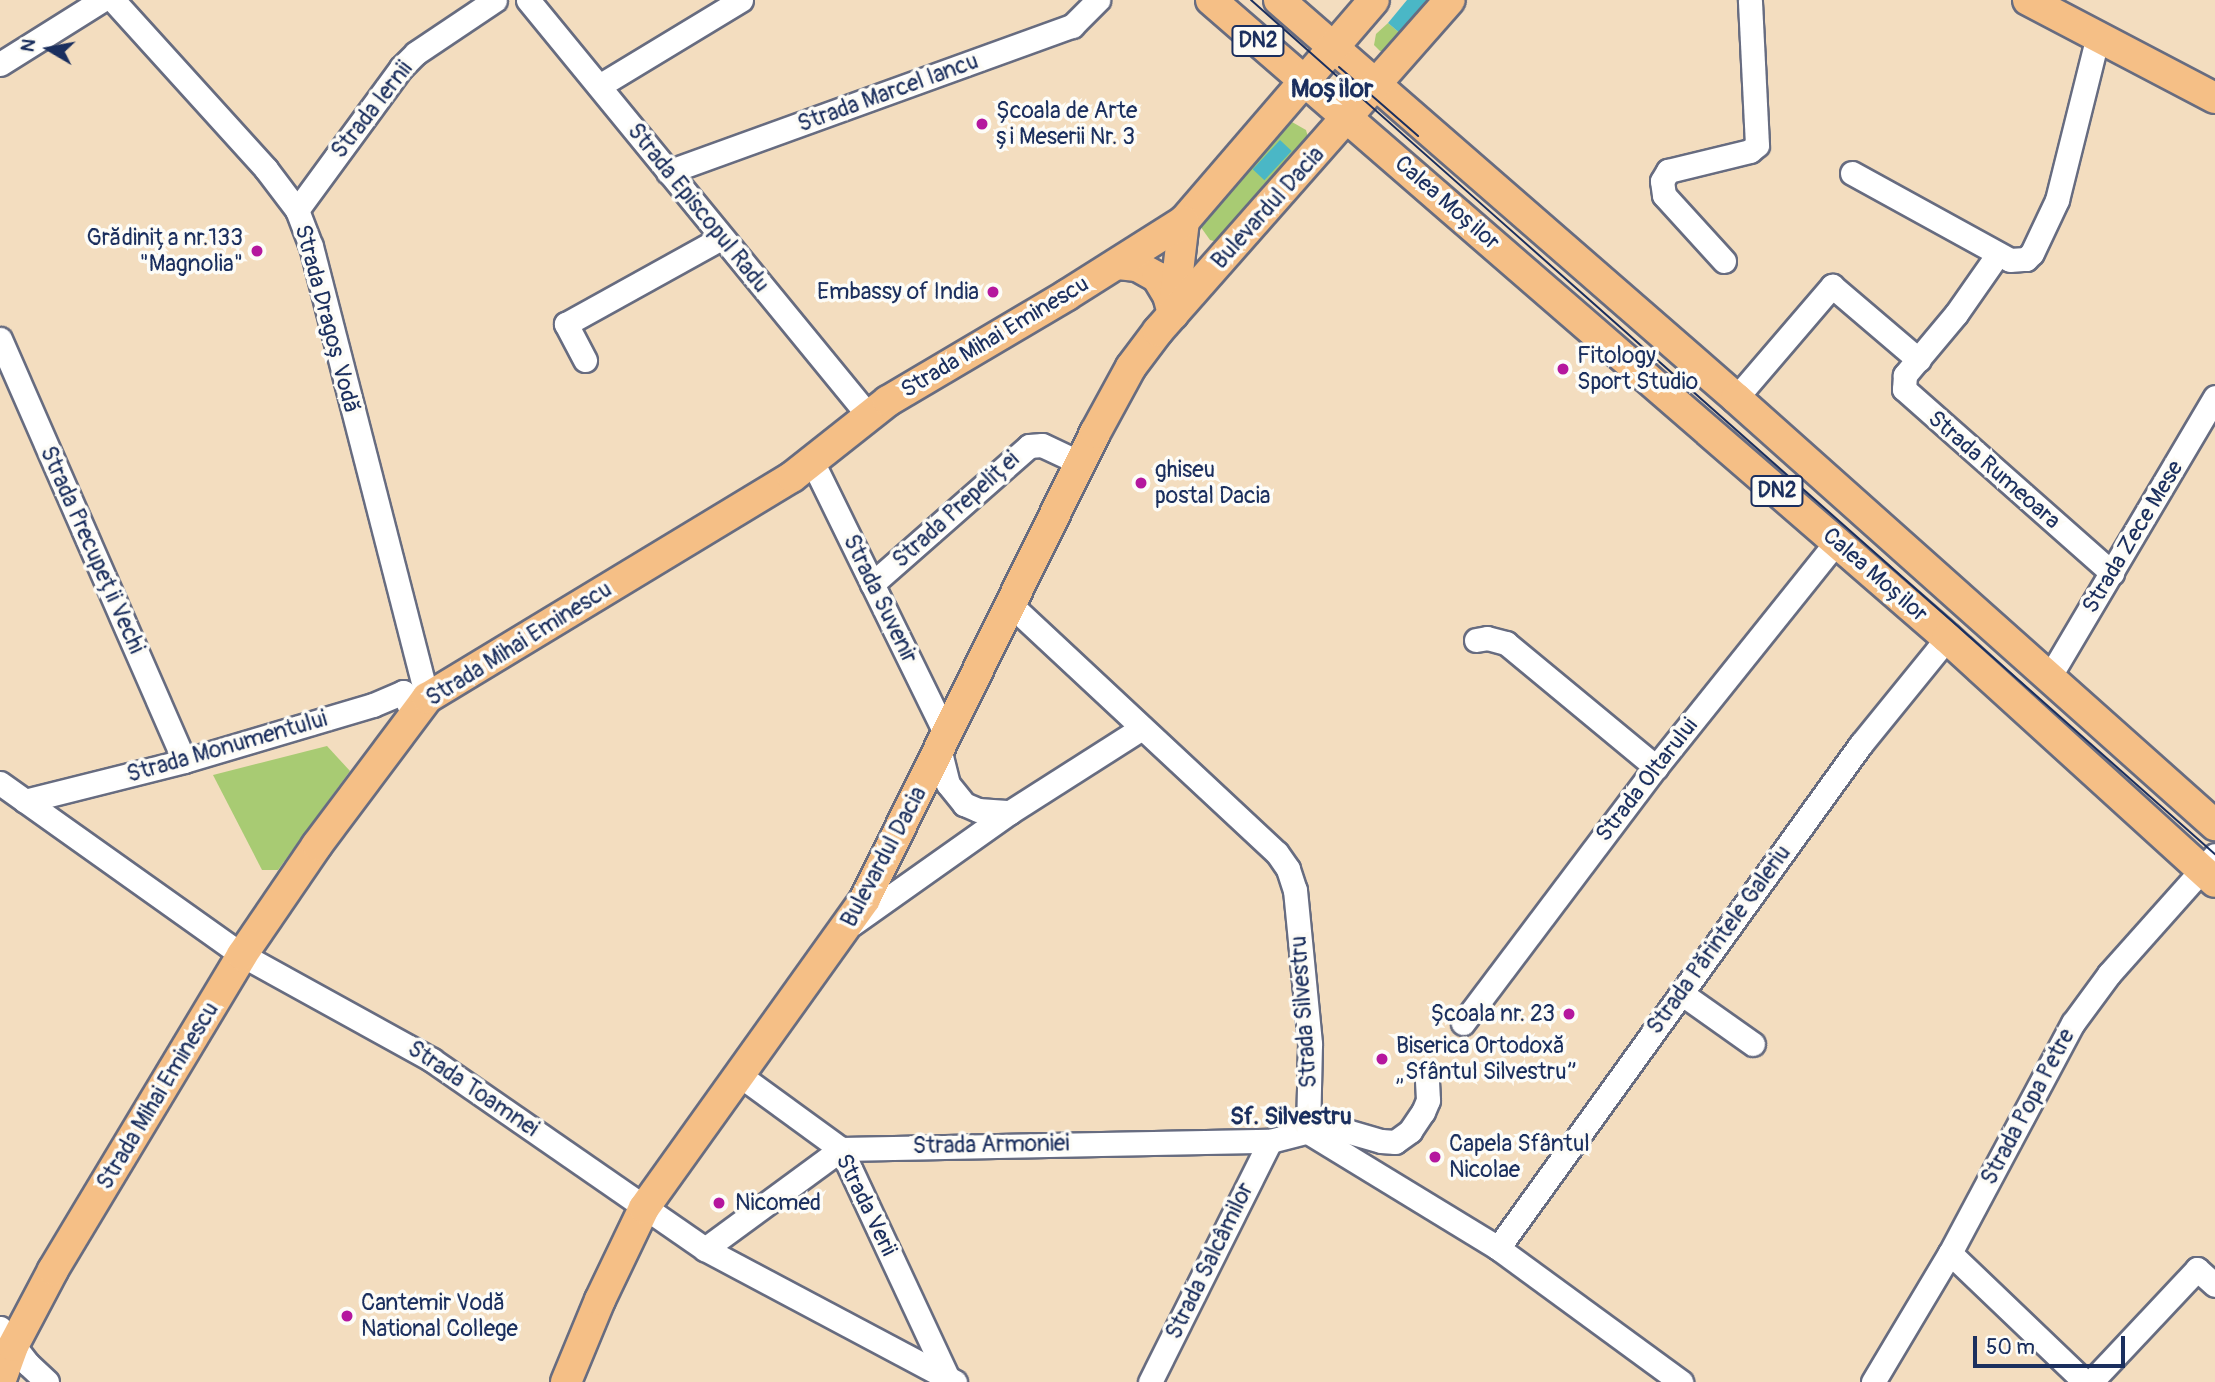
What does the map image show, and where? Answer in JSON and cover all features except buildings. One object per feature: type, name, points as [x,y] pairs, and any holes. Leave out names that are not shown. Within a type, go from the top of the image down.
[{"type":"main road","name":"Calea Moșilor","points":[[1211,0],[1319,64],[1362,101],[1836,542],[2211,869]]},
{"type":"main road","name":"Calea Moșilor","points":[[1279,0],[1319,64],[1737,398],[2215,825]]},
{"type":"main road","points":[[1222,259],[1197,242],[1184,221],[1374,0]]},
{"type":"main road","name":"Bulevardul Dacia","points":[[566,1382],[600,1300],[644,1208],[738,1074],[848,927],[1012,606],[1080,463],[1132,367],[1173,314],[1450,0]]},
{"type":"main road","points":[[2028,0],[2215,97]]},
{"type":"main road","name":"Bulevardul Dacia","points":[[1173,314],[1184,221]]},
{"type":"main road","name":"Strada Mihai Eminescu","points":[[0,1382],[7,1337],[53,1270],[242,956],[416,696],[813,463],[868,415],[1118,264],[1184,221]]},
{"type":"main road","points":[[1118,264],[1137,266],[1157,276],[1168,295],[1173,314]]},
{"type":"street","points":[[0,64],[102,0]]},
{"type":"street","name":"Strada Dragoș Vodă","points":[[113,0],[266,169],[297,210],[311,246],[416,696]]},
{"type":"street","name":"Strada Iernii","points":[[297,210],[401,68],[416,53],[495,0]]},
{"type":"street","name":"Strada Episcopul Radu","points":[[528,0],[868,415]]},
{"type":"street","points":[[599,86],[741,0]]},
{"type":"street","name":"Strada Marcel Iancu","points":[[668,172],[1072,26],[1098,0]]},
{"type":"street","points":[[1724,261],[1664,195],[1662,181],[1668,171],[1750,151],[1757,145],[1750,0]]},
{"type":"street","points":[[1852,173],[1998,254],[2019,261],[2026,259],[2043,233],[2057,200],[2098,36]]},
{"type":"street","points":[[585,360],[566,324],[721,238]]},
{"type":"street","name":"Strada Rumeoara","points":[[1998,254],[1956,314],[1903,381],[1909,397],[2112,573]]},
{"type":"street","points":[[1737,398],[1832,286],[1919,360]]},
{"type":"street","name":"Strada Precupeții Vechi","points":[[0,340],[184,761]]},
{"type":"street","name":"Strada Zece Mese","points":[[2050,676],[2215,397]]},
{"type":"street","name":"Strada Prepeliței","points":[[872,584],[1029,446],[1042,445],[1080,463]]},
{"type":"street","name":"Strada Suvenir","points":[[813,463],[872,584],[943,744],[948,784],[964,804],[986,811],[1010,812]]},
{"type":"street","name":"Strada Oltarului","points":[[1464,1023],[1656,767],[1836,542]]},
{"type":"street","name":"Strada Silvestru","points":[[1012,606],[1277,853],[1288,869],[1295,890],[1310,1044],[1308,1132]]},
{"type":"street","points":[[1476,640],[1487,638],[1506,643],[1656,767]]},
{"type":"street","name":"Strada Părintele Galeriu","points":[[1498,1248],[1861,744],[1947,638]]},
{"type":"street","name":"Strada Monumentului","points":[[25,801],[184,761],[373,705],[416,696]]},
{"type":"street","points":[[848,927],[1010,812],[1142,727]]},
{"type":"street","name":"Strada Toamnei","points":[[0,783],[242,956],[432,1060],[705,1249],[772,1287],[951,1379]]},
{"type":"street","name":"Strada Popa Petre","points":[[1873,1382],[1950,1253],[2073,1023],[2109,974],[2211,869]]},
{"type":"street","points":[[1681,993],[1753,1044]]},
{"type":"street","name":"Strada Verii","points":[[738,1074],[841,1149],[951,1379]]},
{"type":"street","points":[[1308,1132],[1337,1127],[1371,1139],[1395,1142],[1409,1131],[1423,1112],[1428,1100],[1427,1080]]},
{"type":"street","points":[[1308,1132],[1498,1248],[1681,1382]]},
{"type":"street","name":"Strada Armoniei","points":[[841,1149],[1270,1141],[1308,1132]]},
{"type":"street","name":"Strada Salcâmilor","points":[[1150,1382],[1270,1141]]},
{"type":"street","points":[[705,1249],[841,1149]]},
{"type":"street","points":[[1950,1253],[2085,1382]]},
{"type":"street","points":[[2091,1382],[2197,1269],[2215,1285]]},
{"type":"street","points":[[7,1337],[47,1382]]},
{"type":"green space","points":[[1388,23],[1401,34],[1389,51],[1380,51],[1374,45],[1376,34]]},
{"type":"green space","points":[[1292,122],[1306,130],[1308,137],[1217,242],[1210,240],[1200,226]]},
{"type":"green space","points":[[327,746],[350,771],[278,870],[262,870],[213,775]]},
{"type":"water","points":[[1407,0],[1430,0],[1401,34],[1388,23]]},
{"type":"water","points":[[1280,140],[1292,151],[1264,180],[1253,169]]},
{"type":"tram line","points":[[1251,0],[2215,854]]},
{"type":"tram line","points":[[1339,67],[1418,136]]},
{"type":"place","name":"Școala de Arte și Meserii Nr. 3","points":[[982,124]]},
{"type":"place","name":"Grădinița nr.133 \"Magnolia\"","points":[[257,251]]},
{"type":"place","name":"Embassy of India","points":[[993,292]]},
{"type":"place","name":"Fitology Sport Studio","points":[[1563,369]]},
{"type":"place","name":"ghiseu postal Dacia","points":[[1141,483]]},
{"type":"place","name":"Școala nr. 23","points":[[1569,1014]]},
{"type":"place","name":"Biserica Ortodoxă „Sfântul Silvestru”","points":[[1382,1059]]},
{"type":"place","name":"Capela Sfântul Nicolae","points":[[1435,1157]]},
{"type":"place","name":"Nicomed","points":[[719,1203]]},
{"type":"place","name":"Cantemir Vodă National College","points":[[347,1316]]},
{"type":"district","name":"Moșilor","points":[[1332,90]]},
{"type":"district","name":"Sf. Silvestru","points":[[1291,1117]]}]
